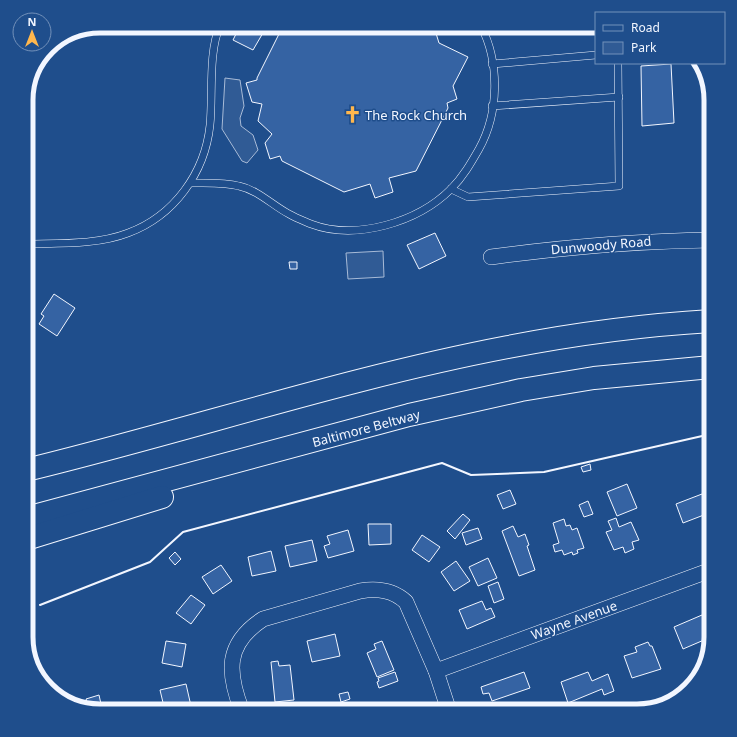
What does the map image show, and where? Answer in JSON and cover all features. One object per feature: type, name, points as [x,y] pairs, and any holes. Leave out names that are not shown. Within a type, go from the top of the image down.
[{"type":"highway","points":[[33,468],[398,371],[508,347],[589,333],[656,324],[704,321]]},
{"type":"highway","name":"Baltimore Beltway","points":[[33,516],[409,416],[528,388],[610,377],[704,368]]},
{"type":"highway","points":[[33,537],[88,521],[409,416]]},
{"type":"street","name":"Dunwoody Road","points":[[491,257],[564,247],[659,241],[704,240]]},
{"type":"street","name":"Wayne Avenue","points":[[436,671],[704,573]]},
{"type":"street","points":[[239,704],[234,689],[231,671],[233,655],[240,639],[249,628],[263,619],[360,591],[375,589],[398,594],[406,602],[436,671],[446,704]]},
{"type":"lane","points":[[33,244],[77,242],[108,238],[128,233],[149,223],[181,196],[191,183],[201,165],[210,126],[214,51],[218,33]]},
{"type":"lane","points":[[191,183],[240,186],[260,194],[289,215],[313,225],[365,230],[399,222],[432,205],[451,189],[468,168],[483,141],[491,115],[494,85],[492,57],[483,33]]},
{"type":"lane","points":[[492,64],[595,55]]},
{"type":"lane","points":[[451,189],[468,197],[619,186],[618,64]]},
{"type":"lane","points":[[492,106],[619,97]]},
{"type":"green space","points":[[225,78],[240,80],[244,106],[240,118],[241,126],[253,135],[258,150],[247,163],[242,161],[222,129]]},
{"type":"green space","points":[[383,251],[384,277],[348,279],[346,253]]},
{"type":"building","points":[[236,33],[263,33],[253,50],[233,40]]},
{"type":"building","name":"The Rock Church","points":[[280,33],[436,33],[439,43],[468,57],[453,86],[457,99],[447,103],[448,108],[416,171],[389,178],[393,192],[375,198],[370,184],[344,192],[282,161],[280,156],[270,159],[265,143],[272,134],[258,121],[262,104],[252,102],[246,83],[257,80]]},
{"type":"building","points":[[671,64],[674,123],[642,126],[641,66]]},
{"type":"building","points":[[435,233],[446,256],[419,269],[407,245]]},
{"type":"building","points":[[289,262],[297,262],[297,269],[290,269]]},
{"type":"building","points":[[54,294],[75,308],[57,336],[39,324],[44,316],[41,314]]},
{"type":"building","points":[[590,464],[591,470],[583,472],[581,467]]},
{"type":"building","points":[[627,484],[637,508],[617,516],[607,492]]},
{"type":"building","points":[[510,490],[516,504],[503,509],[497,495]]},
{"type":"building","points":[[702,494],[704,499],[704,515],[683,523],[676,504]]},
{"type":"building","points":[[588,501],[593,514],[584,517],[579,505]]},
{"type":"building","points":[[463,514],[470,520],[455,539],[447,531]]},
{"type":"building","points":[[616,518],[619,527],[631,522],[639,540],[632,542],[634,549],[625,553],[623,547],[614,550],[606,532],[612,530],[608,521]]},
{"type":"building","points":[[564,519],[566,526],[570,525],[572,530],[577,528],[584,548],[577,550],[578,553],[573,555],[572,552],[564,555],[562,550],[555,552],[553,545],[559,543],[553,523]]},
{"type":"building","points":[[368,524],[391,524],[391,544],[369,545]]},
{"type":"building","points":[[513,526],[518,537],[525,534],[529,545],[527,546],[535,570],[519,576],[502,531]]},
{"type":"building","points":[[478,528],[482,539],[466,545],[462,533]]},
{"type":"building","points":[[348,530],[354,551],[328,558],[324,546],[330,544],[327,536]]},
{"type":"building","points":[[422,535],[440,547],[429,562],[412,550]]},
{"type":"building","points":[[312,540],[317,561],[290,567],[285,546]]},
{"type":"building","points":[[271,551],[276,571],[252,576],[248,557]]},
{"type":"building","points":[[175,552],[181,559],[175,565],[169,558]]},
{"type":"building","points":[[488,558],[497,578],[478,586],[469,567]]},
{"type":"building","points":[[456,561],[470,581],[454,591],[441,572]]},
{"type":"building","points":[[221,565],[232,581],[213,594],[202,577]]},
{"type":"building","points":[[498,582],[504,599],[494,603],[488,586]]},
{"type":"building","points":[[191,595],[205,605],[191,624],[176,613]]},
{"type":"building","points":[[482,601],[486,610],[491,608],[495,617],[467,629],[459,610]]},
{"type":"building","points":[[702,615],[704,620],[704,640],[683,649],[674,627]]},
{"type":"building","points":[[335,634],[340,656],[312,662],[307,641]]},
{"type":"building","points":[[166,641],[186,644],[182,667],[162,663]]},
{"type":"building","points":[[382,641],[394,670],[377,677],[367,653],[376,649],[374,644]]},
{"type":"building","points":[[648,642],[650,646],[652,646],[661,669],[632,678],[624,656],[637,652],[635,647]]},
{"type":"building","points":[[278,661],[279,666],[290,665],[294,700],[275,702],[271,662]]},
{"type":"building","points":[[395,672],[398,681],[379,688],[377,682],[379,681],[378,678]]},
{"type":"building","points":[[524,672],[530,688],[492,701],[489,693],[483,694],[481,687]]},
{"type":"building","points":[[588,672],[592,681],[608,674],[614,691],[604,695],[602,689],[568,703],[561,682]]},
{"type":"building","points":[[186,684],[191,704],[163,704],[160,690]]},
{"type":"building","points":[[348,692],[350,699],[341,702],[339,694]]},
{"type":"building","points":[[99,695],[101,704],[87,703],[86,699]]},
{"type":"wall","points":[[40,605],[150,562],[183,532],[442,463],[471,475],[544,472],[704,436]]},
{"type":"place","name":"The Rock Church","points":[[352,115]]}]
